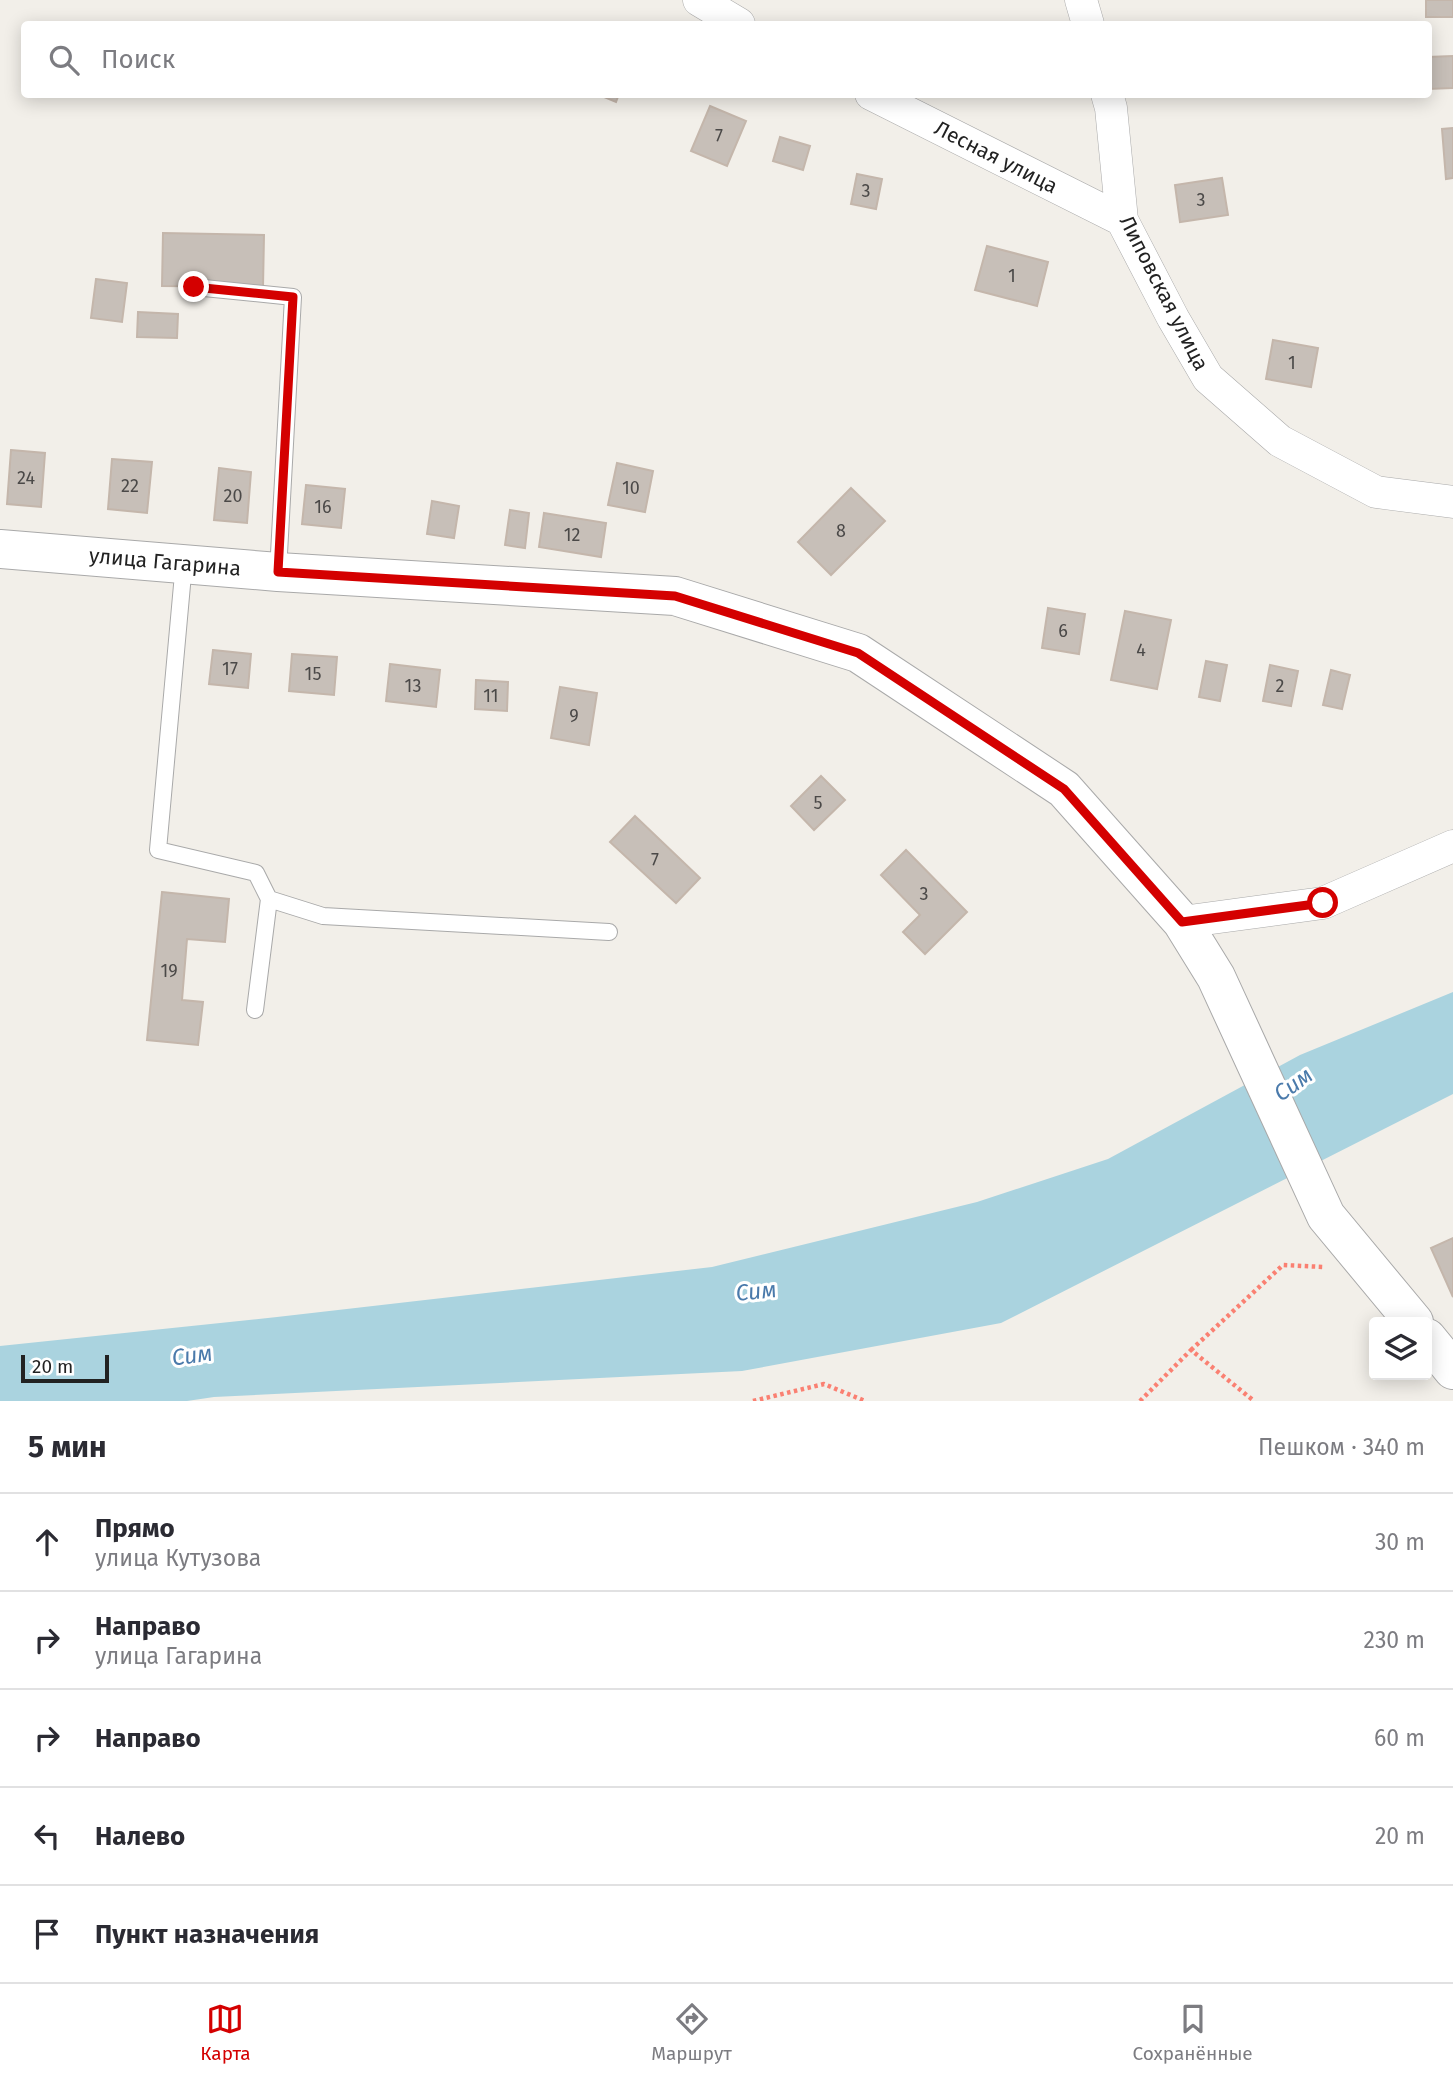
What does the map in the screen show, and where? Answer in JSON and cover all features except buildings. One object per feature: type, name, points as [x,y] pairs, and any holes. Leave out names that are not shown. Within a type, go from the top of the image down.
[{"type":"street","points":[[699,0],[735,21]]},
{"type":"street","points":[[1082,0],[1087,21]]},
{"type":"street","name":"Лесная улица","points":[[878,98],[1122,220]]},
{"type":"street","name":"Липовская улица","points":[[1108,98],[1122,220],[1208,378],[1280,441],[1376,492],[1453,502]]},
{"type":"street","name":"улица Гагарина","points":[[0,549],[278,572],[675,596],[858,653],[1064,789],[1182,922],[1216,977],[1326,1216],[1410,1317]]},
{"type":"street","points":[[1182,922],[1323,903],[1453,846]]},
{"type":"street","points":[[1432,1344],[1453,1370]]},
{"type":"lane","points":[[194,287],[293,297],[278,572]]},
{"type":"lane","points":[[184,563],[158,850],[256,873],[269,899],[255,1010]]},
{"type":"lane","points":[[269,899],[323,916],[609,932]]},
{"type":"path","points":[[1140,1401],[1283,1265]]},
{"type":"path","points":[[1191,1350],[1254,1401]]},
{"type":"path","points":[[753,1401],[824,1384],[865,1401]]},
{"type":"water","name":"Сим","points":[[1453,992],[1453,1094],[1001,1323],[742,1371],[214,1397],[187,1401],[0,1401],[0,1346],[712,1267],[977,1202],[1108,1159],[1300,1055]]},
{"type":"route","points":[[194,287],[293,297],[278,572],[675,596],[858,653],[1064,789],[1182,922],[1323,903]]}]
